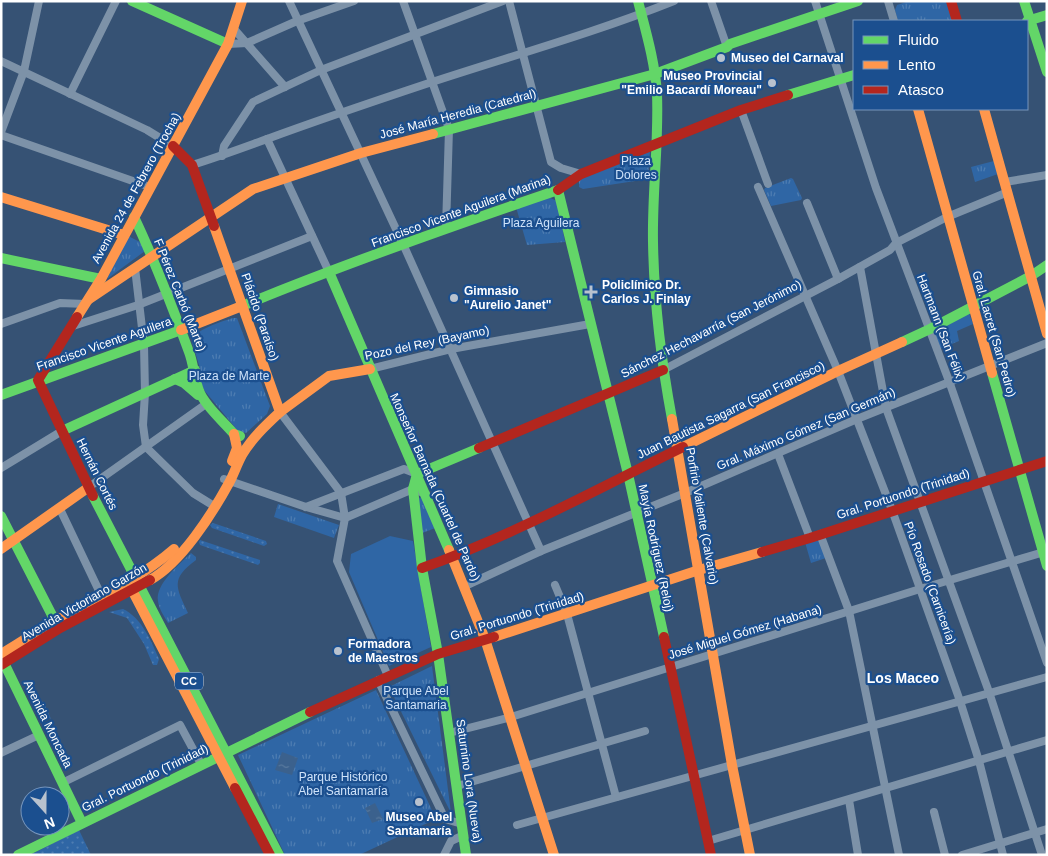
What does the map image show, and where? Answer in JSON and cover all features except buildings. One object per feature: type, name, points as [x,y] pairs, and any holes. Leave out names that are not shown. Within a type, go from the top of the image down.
[{"type":"street","points":[[39,1],[24,71],[1,133],[150,187]]},
{"type":"street","points":[[70,94],[116,1]]},
{"type":"street","points":[[132,1],[228,44],[247,43],[297,21],[354,1]]},
{"type":"street","name":"Avenida 24 de Febrero (Trocha)","points":[[38,380],[101,279],[228,44],[242,1]]},
{"type":"street","points":[[289,1],[451,349],[540,551]]},
{"type":"street","points":[[403,1],[449,129],[446,228]]},
{"type":"street","points":[[222,156],[224,146],[254,102],[321,70],[502,1]]},
{"type":"street","points":[[509,1],[551,162],[561,168],[581,174]]},
{"type":"street","name":"Porfirio Valiente (Calvario)","points":[[638,1],[655,74],[657,144],[653,180],[652,224],[657,321],[663,370],[732,765],[750,855]]},
{"type":"street","points":[[192,165],[431,83],[522,55],[674,1]]},
{"type":"street","points":[[711,1],[727,47]]},
{"type":"street","name":"Hartmann (San Félix)","points":[[814,1],[896,243],[930,329],[985,481],[1047,663]]},
{"type":"street","name":"José María Heredia (Catedral)","points":[[87,302],[253,189],[361,153],[655,74],[727,47],[730,44],[858,1]]},
{"type":"street","points":[[888,1],[894,20]]},
{"type":"street","points":[[950,1],[957,20]]},
{"type":"street","points":[[1024,1],[1028,20]]},
{"type":"street","points":[[1047,15],[1028,21],[1047,72]]},
{"type":"street","points":[[234,30],[285,87]]},
{"type":"street","points":[[1,62],[24,71],[147,130],[173,146]]},
{"type":"street","name":"Francisco Vicente Aguilera (Marina)","points":[[242,306],[446,228],[558,190],[581,174],[741,110],[853,75]]},
{"type":"street","points":[[741,110],[768,184]]},
{"type":"street","name":"Gral. Lacret (San Pedro)","points":[[918,110],[989,365],[1045,552],[1047,566]]},
{"type":"street","points":[[984,110],[1047,334]]},
{"type":"street","name":"Monseñor Barnada (Cuartel de Pardo)","points":[[267,139],[329,272],[465,586],[486,639],[554,855]]},
{"type":"street","name":"Plácido (Paraíso)","points":[[173,146],[192,165],[212,216],[280,412],[341,493],[345,518],[337,561],[388,676]]},
{"type":"street","points":[[1005,182],[1047,175]]},
{"type":"street","name":"Pío Rosado (Carnicería)","points":[[758,187],[838,371],[892,510],[960,701],[979,761],[1003,855]]},
{"type":"street","name":"Mayía Rodríguez (Reloj)","points":[[558,190],[628,474],[711,855]]},
{"type":"street","name":"Sánchez Hechavarría (San Jerónimo)","points":[[306,507],[404,469],[417,474],[663,370],[838,279],[890,250],[896,243],[947,217],[1008,192]]},
{"type":"street","points":[[1,197],[124,235],[136,235],[145,241]]},
{"type":"street","points":[[807,203],[838,279]]},
{"type":"street","name":"F Pérez Carbó (Marte)","points":[[134,217],[153,257],[181,330],[195,370],[196,386],[204,401],[234,434]]},
{"type":"street","points":[[73,326],[138,305],[312,236]]},
{"type":"street","points":[[1,258],[101,279]]},
{"type":"street","name":"Juan Bautista Sagarra (San Francisco)","points":[[422,568],[453,557],[527,524],[838,371],[930,329],[1031,276],[1047,265]]},
{"type":"street","points":[[860,267],[886,408],[989,692],[1042,855]]},
{"type":"street","points":[[135,268],[144,345],[144,425],[146,447],[193,493],[212,505]]},
{"type":"street","points":[[1,324],[60,303],[87,302]]},
{"type":"street","name":"Francisco Vicente Aguilera","points":[[1,395],[38,380],[144,345],[242,306]]},
{"type":"street","name":"Pozo del Rey (Bayamo)","points":[[280,412],[329,376],[451,349],[590,324]]},
{"type":"street","name":"Gral. Máximo Gómez (San Germán)","points":[[465,586],[540,551],[685,493],[857,419],[1047,342]]},
{"type":"street","points":[[1,468],[62,431],[195,370]]},
{"type":"street","points":[[1,549],[146,447],[204,401],[188,386],[175,379]]},
{"type":"street","name":"Hernán Cortés","points":[[38,380],[149,614]]},
{"type":"street","name":"Avenida Victoriano Garzón","points":[[2,661],[105,600],[159,574],[167,568],[190,542],[242,455],[258,433],[280,412]]},
{"type":"street","points":[[234,434],[247,438],[258,433]]},
{"type":"street","name":"Avenida Victoriano Garzón","points":[[227,481],[238,448],[234,434]]},
{"type":"street","points":[[778,454],[849,611],[899,855]]},
{"type":"street","name":"Gral. Portuondo (Trinidad)","points":[[18,855],[222,754],[378,680],[438,654],[699,570],[815,536],[1047,460]]},
{"type":"street","name":"Saturnino Lora (Nueva)","points":[[417,474],[413,489],[422,568],[438,654],[466,855]]},
{"type":"street","points":[[227,481],[345,518],[413,489],[426,494]]},
{"type":"street","name":"Avenida Victoriano Garzón","points":[[135,584],[165,558],[193,529],[212,505]]},
{"type":"street","points":[[60,508],[105,600],[123,602],[149,614]]},
{"type":"street","points":[[1,516],[55,621]]},
{"type":"street","name":"José Miguel Gómez (Habana)","points":[[450,733],[511,717],[920,589],[1045,552]]},
{"type":"street","name":"CC","points":[[159,574],[152,586],[149,597],[149,614],[222,754],[270,855]]},
{"type":"street","points":[[556,585],[567,614],[616,797]]},
{"type":"street","name":"Avenida Victoriano Garzón","points":[[2,661],[55,621],[105,600]]},
{"type":"street","name":"Avenida Moncada","points":[[2,661],[82,823]]},
{"type":"street","points":[[516,825],[1047,676]]},
{"type":"street","points":[[378,680],[445,819],[462,824]]},
{"type":"street","points":[[62,783],[180,725],[202,764]]},
{"type":"street","points":[[457,786],[645,731]]},
{"type":"street","points":[[1,753],[39,736]]},
{"type":"street","points":[[708,841],[1047,740]]},
{"type":"street","name":"CC","points":[[222,754],[280,855]]},
{"type":"street","points":[[849,800],[858,855]]},
{"type":"street","points":[[934,812],[945,855]]},
{"type":"street","points":[[962,855],[1047,829]]},
{"type":"street","points":[[444,855],[451,841],[464,835]]},
{"type":"green space","points":[[909,1],[946,1],[953,20],[898,20],[895,10],[897,5]]},
{"type":"green space","name":"Plaza Dolores","points":[[650,150],[648,179],[583,189],[579,187],[579,181],[583,177]]},
{"type":"green space","points":[[994,161],[998,174],[975,182],[971,167]]},
{"type":"green space","points":[[791,178],[802,198],[801,200],[771,206],[764,190],[765,188]]},
{"type":"green space","name":"Plaza Aguilera","points":[[548,197],[557,201],[565,242],[527,245],[516,207]]},
{"type":"green space","points":[[128,236],[140,242],[145,251],[107,279]]},
{"type":"green space","points":[[969,313],[973,324],[957,331],[959,341],[940,349],[933,330]]},
{"type":"green space","name":"Plaza de Marte","points":[[237,318],[270,406],[267,414],[246,433],[238,431],[204,390],[192,342],[194,337],[203,330]]},
{"type":"green space","points":[[423,496],[438,527],[422,533],[418,499]]},
{"type":"green space","points":[[278,504],[339,525],[334,538],[274,517]]},
{"type":"green space","points":[[213,523],[266,541],[267,544],[264,546],[212,528],[210,525]]},
{"type":"green space","points":[[390,536],[413,541],[431,647],[389,666],[349,572],[351,554]]},
{"type":"green space","points":[[819,537],[826,558],[811,563],[805,542]]},
{"type":"green space","points":[[200,540],[260,560],[260,563],[258,565],[200,545]]},
{"type":"green space","points":[[191,553],[196,557],[196,560],[182,573],[178,584],[178,590],[188,613],[168,623],[159,607],[158,595],[160,588],[169,575]]},
{"type":"green space","points":[[123,609],[141,624],[159,659],[157,665],[153,665],[144,644],[127,618],[109,612]]},
{"type":"green space","name":"Parque Abel Santamaria","points":[[432,666],[451,813],[389,687]]},
{"type":"green space","name":"Parque Histórico Abel Santamaría","points":[[376,690],[436,819],[359,855],[285,855],[238,755]]},
{"type":"green space","points":[[37,697],[44,703],[51,719],[36,709],[33,699]]},
{"type":"green space","points":[[79,830],[91,855],[30,855],[70,836]]},
{"type":"water","points":[[282,752],[298,758],[292,775],[275,770]]},
{"type":"water","points":[[375,803],[383,819],[372,823],[365,808]]},
{"type":"traffic: fast","points":[[132,1],[228,44]]},
{"type":"traffic: fast","points":[[638,1],[652,59],[657,94],[653,223],[655,286],[659,330],[672,419]]},
{"type":"traffic: fast","points":[[433,134],[655,74],[727,47],[730,44],[858,1]]},
{"type":"traffic: fast","points":[[1024,1],[1047,72]]},
{"type":"traffic: fast","points":[[1028,21],[1047,15]]},
{"type":"traffic: fast","points":[[788,95],[853,75]]},
{"type":"traffic: fast","points":[[558,190],[628,474],[664,637]]},
{"type":"traffic: fast","points":[[242,306],[399,245],[558,190]]},
{"type":"traffic: fast","points":[[134,217],[183,335],[200,393],[207,404],[234,434],[240,436]]},
{"type":"traffic: fast","points":[[1,258],[101,279]]},
{"type":"traffic: fast","points":[[902,342],[1031,276],[1047,265]]},
{"type":"traffic: fast","points":[[329,272],[449,550]]},
{"type":"traffic: fast","points":[[1,395],[181,330]]},
{"type":"traffic: fast","points":[[62,431],[195,370]]},
{"type":"traffic: fast","points":[[992,373],[1047,566]]},
{"type":"traffic: fast","points":[[175,379],[184,383],[198,395]]},
{"type":"traffic: fast","points":[[466,855],[438,654],[422,568],[413,489],[417,474],[479,448]]},
{"type":"traffic: fast","points":[[93,496],[279,855]]},
{"type":"traffic: fast","points":[[1,516],[55,621]]},
{"type":"traffic: fast","points":[[4,663],[82,823]]},
{"type":"traffic: fast","points":[[18,855],[310,712]]},
{"type":"traffic: slow","points":[[77,317],[101,279],[228,44],[242,1]]},
{"type":"traffic: slow","points":[[918,110],[992,373]]},
{"type":"traffic: slow","points":[[984,110],[1047,334]]},
{"type":"traffic: slow","points":[[89,299],[253,189],[361,153],[433,134]]},
{"type":"traffic: slow","points":[[1,197],[124,235]]},
{"type":"traffic: slow","points":[[150,580],[173,562],[195,537],[231,480],[246,449],[280,412],[214,226]]},
{"type":"traffic: slow","points":[[181,330],[242,306]]},
{"type":"traffic: slow","points":[[683,447],[838,371],[902,342]]},
{"type":"traffic: slow","points":[[280,412],[329,376],[370,369]]},
{"type":"traffic: slow","points":[[672,419],[732,765],[750,855]]},
{"type":"traffic: slow","points":[[232,461],[237,448],[234,434]]},
{"type":"traffic: slow","points":[[1,549],[89,487]]},
{"type":"traffic: slow","points":[[1,654],[52,623],[111,592],[174,549]]},
{"type":"traffic: slow","points":[[449,550],[485,639],[554,855]]},
{"type":"traffic: slow","points":[[494,637],[699,570],[762,552]]},
{"type":"traffic: slow","points":[[132,583],[132,590],[235,788]]},
{"type":"traffic: jam","points":[[951,1],[957,20]]},
{"type":"traffic: jam","points":[[558,190],[581,174],[741,110],[788,95]]},
{"type":"traffic: jam","points":[[173,146],[192,165],[214,226]]},
{"type":"traffic: jam","points":[[77,317],[38,380],[93,496]]},
{"type":"traffic: jam","points":[[479,448],[663,370]]},
{"type":"traffic: jam","points":[[422,568],[489,542],[683,447]]},
{"type":"traffic: jam","points":[[762,552],[1047,461]]},
{"type":"traffic: jam","points":[[1,665],[60,628],[150,580]]},
{"type":"traffic: jam","points":[[310,712],[438,654],[494,637]]},
{"type":"traffic: jam","points":[[664,637],[711,855]]},
{"type":"traffic: jam","points":[[235,788],[270,855]]},
{"type":"place","name":"Museo del Carnaval","points":[[721,58]]},
{"type":"place","name":"Museo Provincial \"Emilio Bacardí Moreau\"","points":[[772,83]]},
{"type":"place","name":"Policlínico Dr. Carlos J. Finlay","points":[[591,292]]},
{"type":"place","name":"Gimnasio \"Aurelio Janet\"","points":[[454,298]]},
{"type":"place","name":"Formadora de Maestros","points":[[338,651]]},
{"type":"place","name":"Museo Abel Santamaría","points":[[419,802]]},
{"type":"district","name":"Los Maceo","points":[[903,678]]}]
